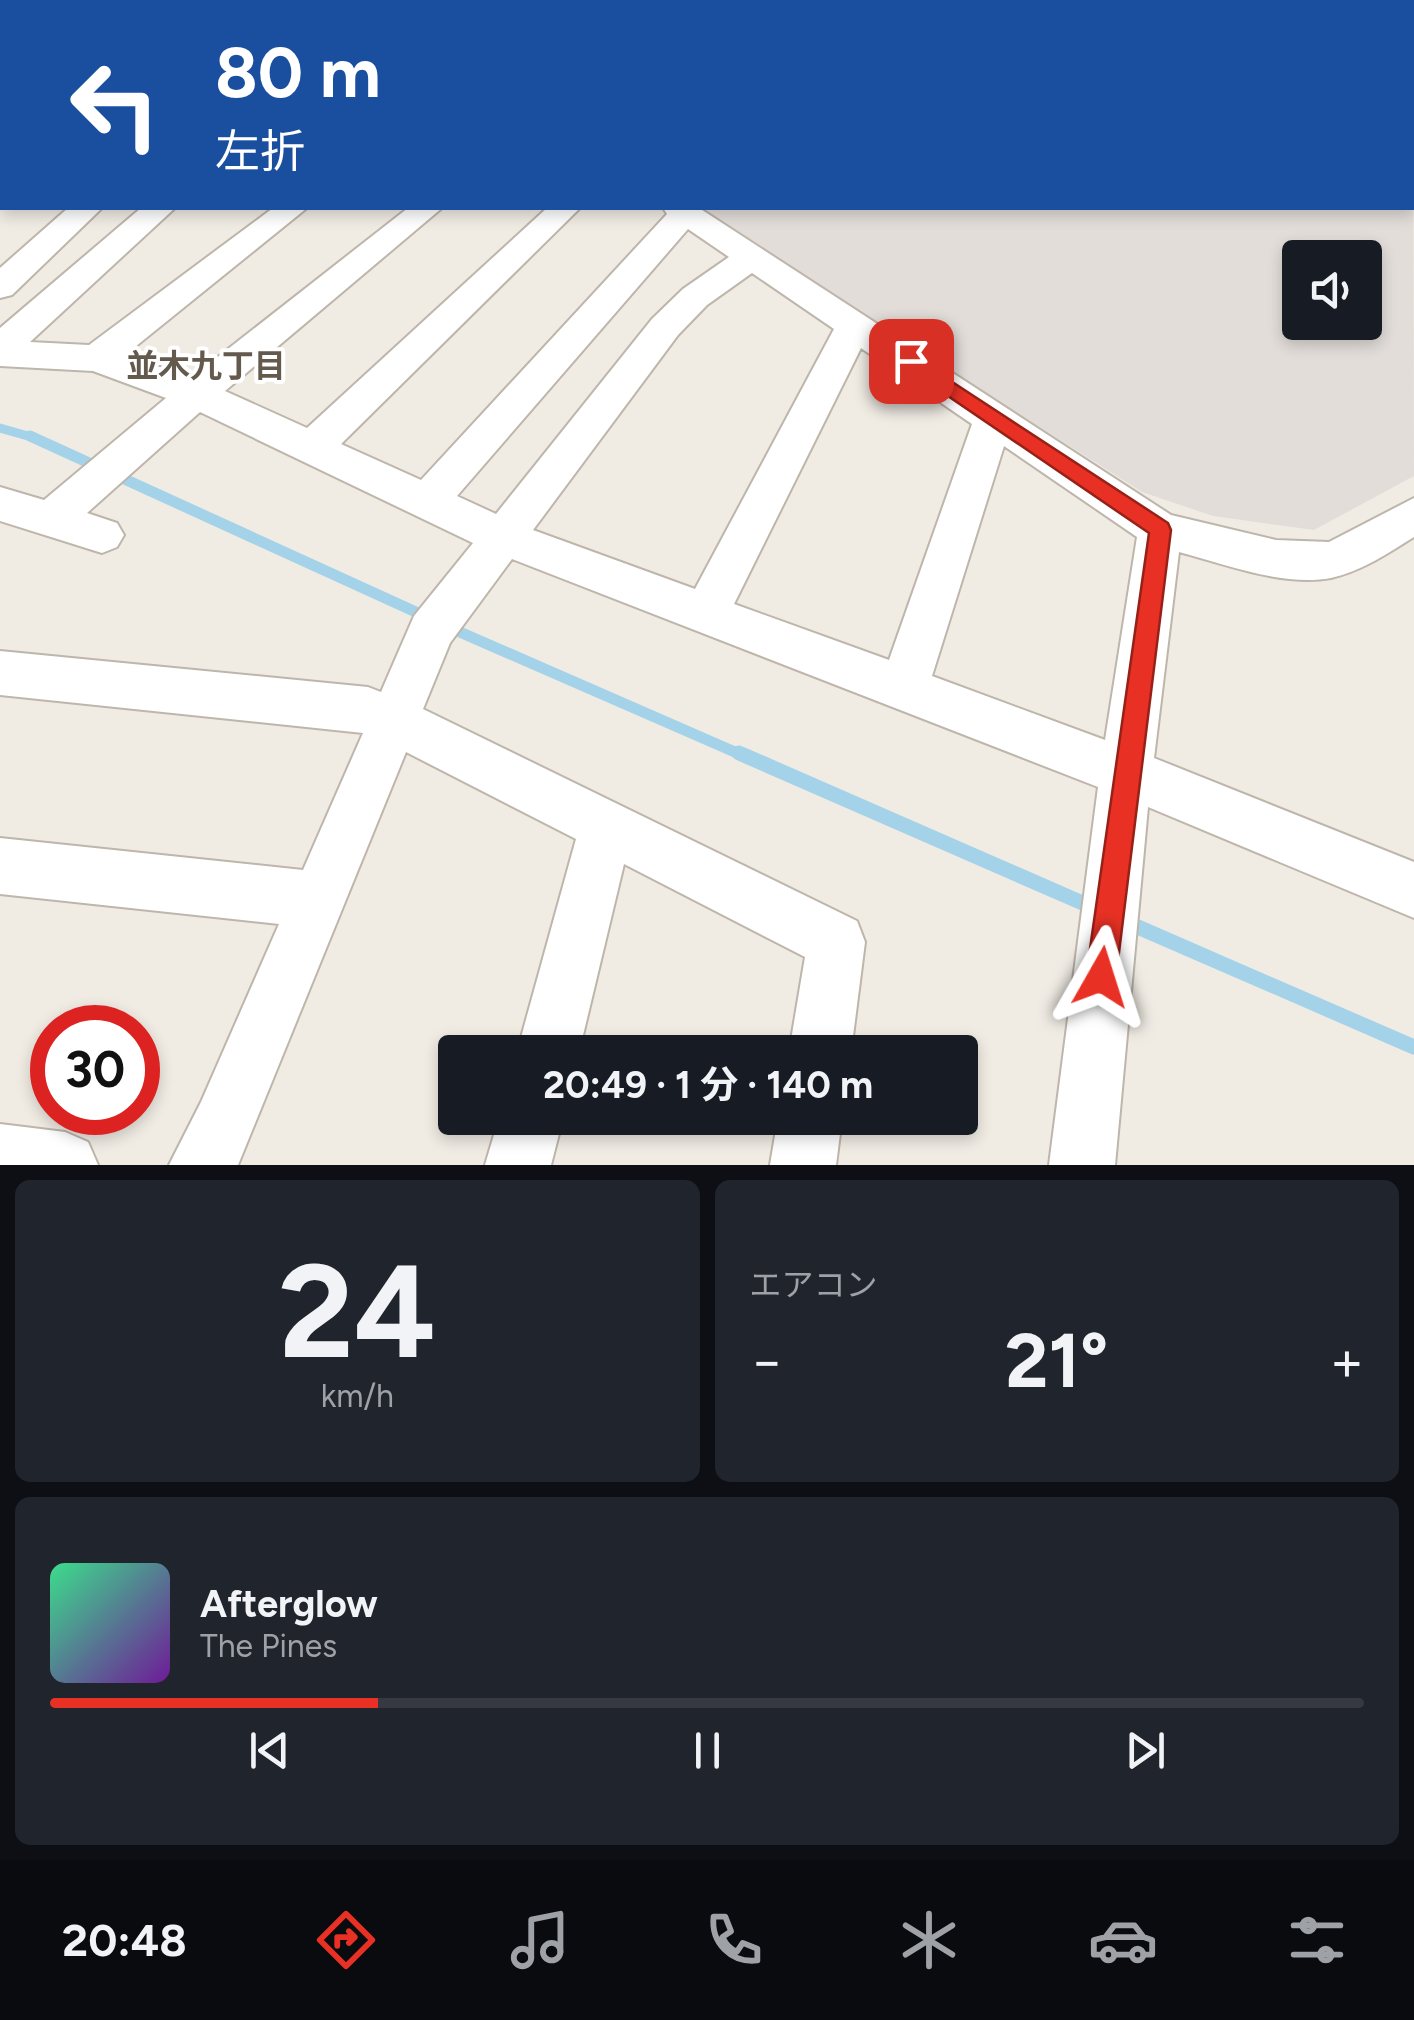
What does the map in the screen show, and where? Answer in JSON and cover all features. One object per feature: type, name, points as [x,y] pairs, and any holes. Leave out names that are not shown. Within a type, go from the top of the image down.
[{"type":"street","points":[[0,287],[84,210]]},
{"type":"street","points":[[0,350],[157,210]]},
{"type":"street","points":[[96,358],[289,210]]},
{"type":"street","points":[[53,518],[196,394],[425,210]]},
{"type":"street","points":[[311,448],[563,210]]},
{"type":"street","points":[[426,502],[682,210],[1160,530],[1276,558],[1329,560],[1358,550],[1414,515]]},
{"type":"street","points":[[202,1165],[224,1126],[393,720],[442,615],[666,328],[695,298],[754,256]]},
{"type":"street","points":[[706,612],[855,324]]},
{"type":"street","points":[[0,350],[96,358],[196,394],[501,536],[1129,774],[1414,890]]},
{"type":"street","points":[[904,688],[994,417]]},
{"type":"street","points":[[0,504],[102,535]]},
{"type":"street","points":[[1082,1165],[1107,914],[1160,530]]},
{"type":"street","points":[[0,673],[368,710],[393,720],[836,942],[822,1035]]},
{"type":"street","points":[[552,1035],[606,827]]},
{"type":"street","points":[[0,866],[319,900]]},
{"type":"street","points":[[518,1165],[526,1135]]},
{"type":"street","points":[[803,1165],[807,1135]]},
{"type":"street","points":[[0,1157],[65,1165]]},
{"type":"shaded area","points":[[698,210],[1413,210],[1414,476],[1314,530],[1213,516],[1142,492]]},
{"type":"waterway","points":[[0,428],[33,438]]},
{"type":"waterway","points":[[33,438],[429,618]]},
{"type":"waterway","points":[[446,626],[744,756]]},
{"type":"waterway","points":[[739,753],[1094,908]]},
{"type":"waterway","points":[[1124,921],[1414,1047]]},
{"type":"district","name":"並木九丁目","points":[[206,366]]},
{"type":"route","points":[[911,361],[1160,530],[1101,977]]}]
